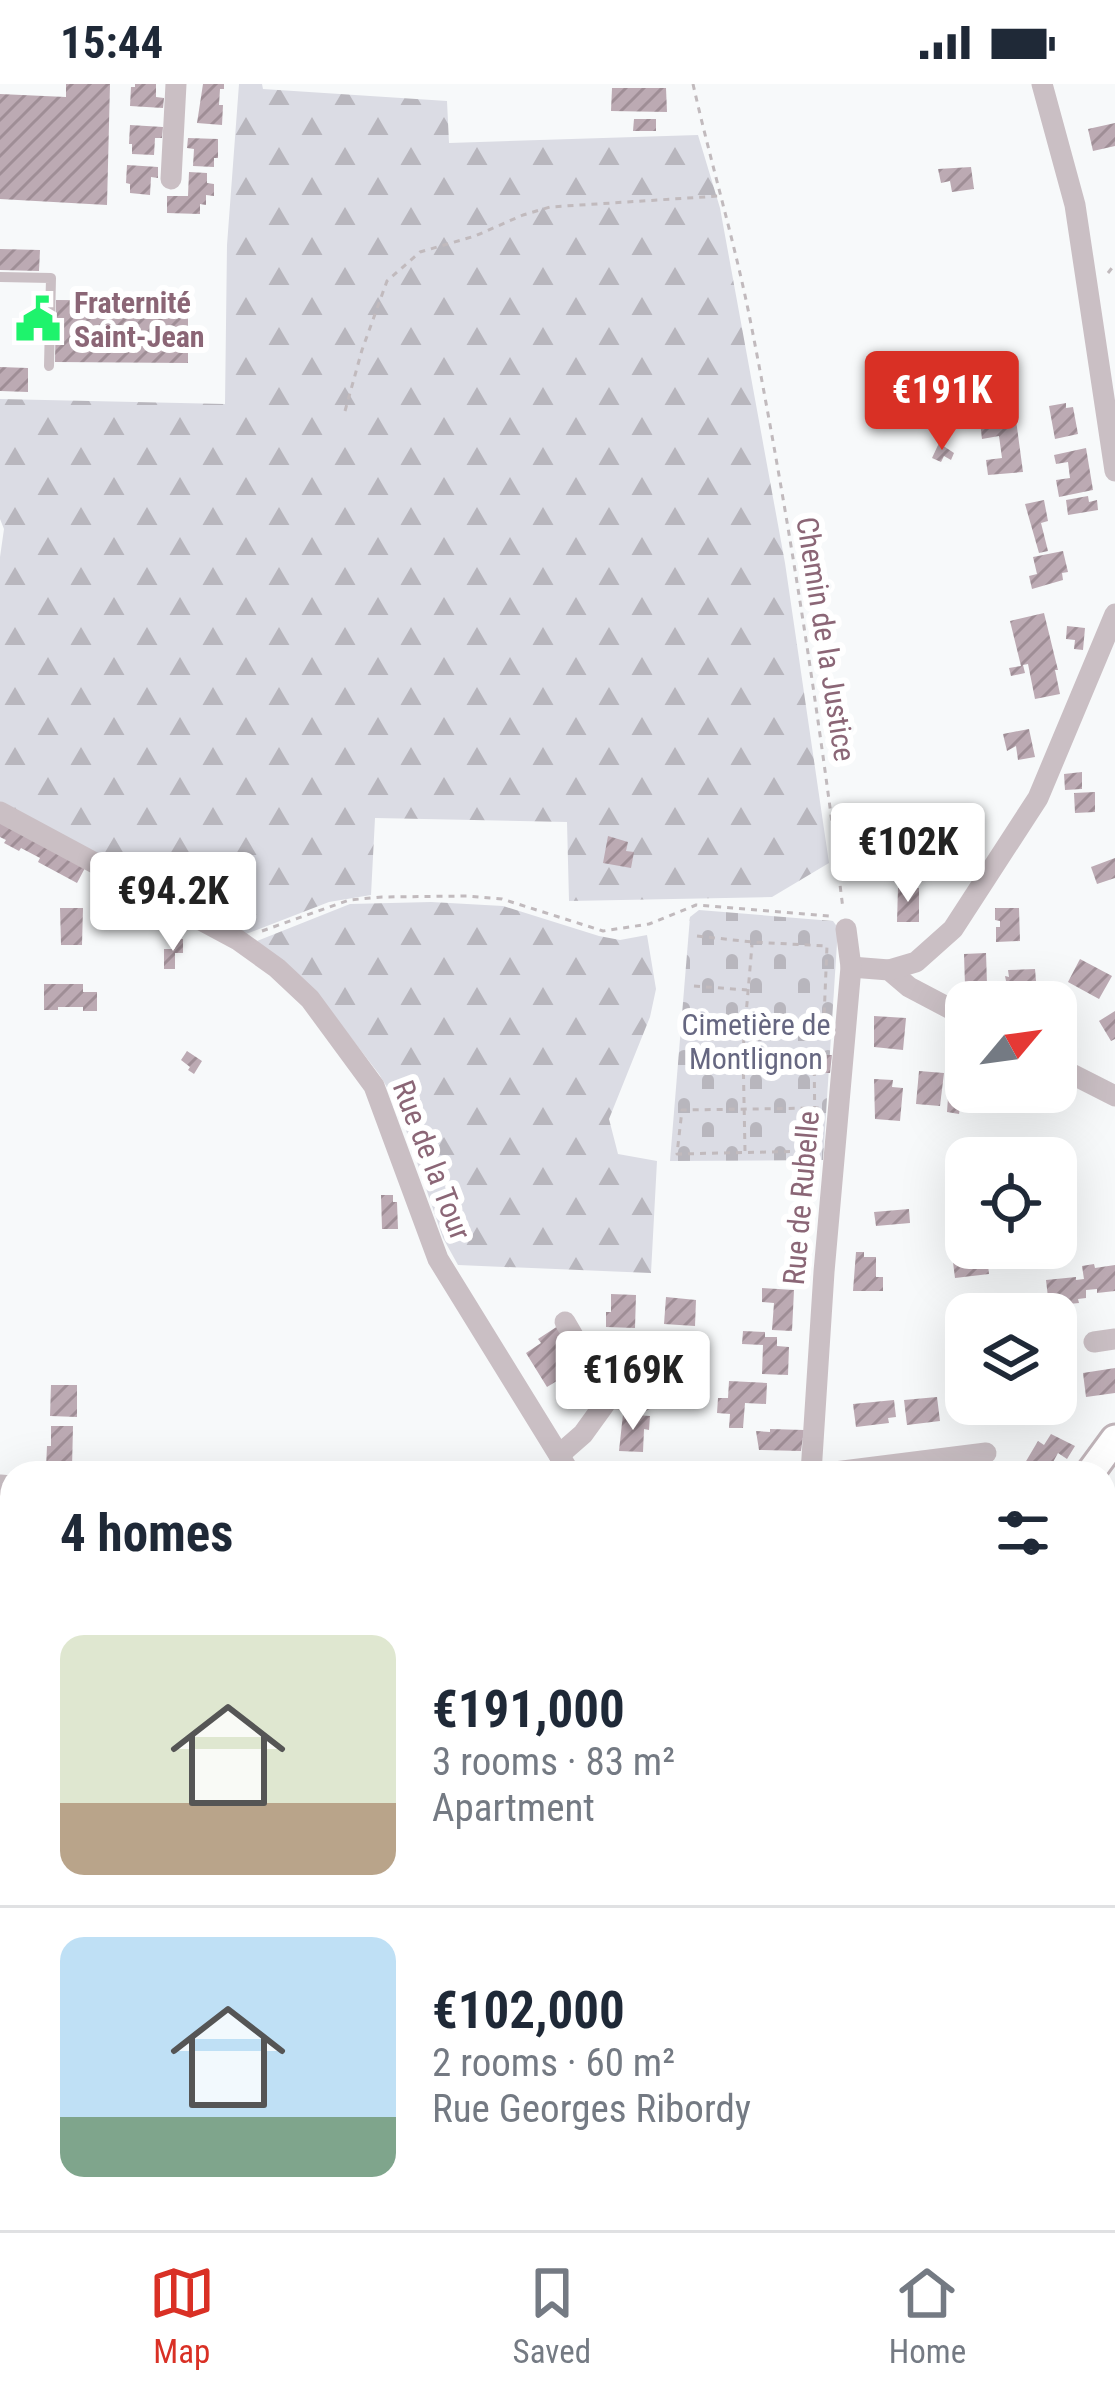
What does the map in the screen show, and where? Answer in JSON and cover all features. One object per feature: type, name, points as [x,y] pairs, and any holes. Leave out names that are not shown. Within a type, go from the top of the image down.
[{"type":"street","points":[[171,179],[176,84]]},
{"type":"street","points":[[1042,84],[1075,205],[1115,471]]},
{"type":"street","points":[[851,967],[889,970],[916,962],[953,929],[1038,798],[1115,614]]},
{"type":"street","name":"Rue de la Tour","points":[[0,812],[238,940],[310,999],[374,1087],[438,1259],[562,1461]]},
{"type":"street","name":"Rue de Rubelle","points":[[812,1461],[851,967],[846,929]]},
{"type":"street","points":[[889,970],[945,1006]]},
{"type":"street","points":[[1077,1077],[1115,1096]]},
{"type":"street","points":[[565,1322],[609,1398]]},
{"type":"street","points":[[566,1461],[609,1398]]},
{"type":"street","points":[[609,1398],[644,1401]]},
{"type":"street","points":[[922,1461],[986,1453]]},
{"type":"lane","points":[[0,277],[51,278],[49,365]]},
{"type":"path","name":"Chemin de la Justice","points":[[693,84],[751,324],[800,594],[846,929]]},
{"type":"path","points":[[345,411],[388,280],[420,252],[550,208],[721,196]]},
{"type":"path","points":[[238,940],[349,900],[382,897],[502,899],[603,931],[649,924],[696,905],[829,915],[846,929]]},
{"type":"path","points":[[688,1050],[823,1050],[826,946],[698,936]]},
{"type":"path","points":[[746,1153],[743,1050],[752,942]]},
{"type":"path","points":[[694,986],[749,990]]},
{"type":"path","points":[[724,1021],[823,1029]]},
{"type":"path","points":[[814,1050],[815,1108],[814,1151],[677,1154],[682,1110],[743,1111],[815,1108],[838,1107]]},
{"type":"green space","points":[[239,84],[447,101],[449,143],[698,135],[720,208],[785,563],[829,863],[772,897],[569,901],[567,822],[375,818],[371,895],[329,902],[246,934],[0,802],[4,529],[0,519],[0,399],[225,404],[227,245]]},
{"type":"green space","points":[[350,904],[503,906],[620,940],[647,935],[656,989],[650,1017],[609,1119],[618,1154],[657,1161],[651,1273],[458,1265],[443,1238],[397,1104],[379,1074],[315,991],[257,941]]},
{"type":"green space","name":"Cimetière de Montlignon","points":[[699,910],[833,921],[838,928],[823,1160],[670,1161],[690,917]]},
{"type":"building","points":[[66,84],[110,84],[107,205],[0,199],[0,94],[66,97]]},
{"type":"building","points":[[135,84],[156,84],[156,97],[164,98],[163,108],[130,106]]},
{"type":"building","points":[[203,84],[224,84],[219,105],[223,105],[222,125],[197,123]]},
{"type":"building","points":[[612,88],[666,88],[667,112],[611,111]]},
{"type":"building","points":[[634,119],[656,119],[656,131],[633,131]]},
{"type":"building","points":[[1115,123],[1115,146],[1093,151],[1088,129]]},
{"type":"building","points":[[130,125],[163,127],[162,138],[155,138],[154,155],[132,154]]},
{"type":"building","points":[[188,138],[218,139],[214,167],[193,166],[194,149],[187,148]]},
{"type":"building","points":[[127,165],[158,167],[158,178],[151,177],[150,195],[130,193]]},
{"type":"building","points":[[971,167],[974,189],[952,192],[950,181],[941,183],[938,169]]},
{"type":"building","points":[[189,172],[207,173],[214,196],[206,195],[200,214],[167,213],[167,196],[188,196]]},
{"type":"building","points":[[0,249],[40,250],[39,271],[0,270]]},
{"type":"building","points":[[56,300],[188,301],[188,363],[55,362]]},
{"type":"building","points":[[981,354],[1001,354],[1005,379],[976,385],[974,376],[985,374]]},
{"type":"building","points":[[0,367],[28,368],[28,392],[0,391]]},
{"type":"building","points":[[1014,391],[1016,402],[1007,404],[1008,417],[1016,420],[1023,472],[988,475],[986,460],[1002,458],[999,436],[982,439],[980,422],[996,419],[989,396]]},
{"type":"building","points":[[1066,403],[1066,408],[1073,407],[1078,434],[1055,439],[1049,406]]},
{"type":"building","points":[[939,443],[954,453],[951,460],[932,458]]},
{"type":"building","points":[[1086,448],[1093,490],[1059,497],[1056,480],[1070,478],[1068,462],[1056,464],[1054,455]]},
{"type":"building","points":[[1088,496],[1089,502],[1097,500],[1098,510],[1068,515],[1066,500]]},
{"type":"building","points":[[1044,500],[1048,521],[1041,523],[1048,551],[1039,553],[1025,504]]},
{"type":"building","points":[[1063,551],[1068,572],[1062,573],[1063,580],[1032,589],[1029,576],[1037,574],[1033,557]]},
{"type":"building","points":[[1044,613],[1060,694],[1035,699],[1028,664],[1023,665],[1025,673],[1011,676],[1009,668],[1021,666],[1010,621]]},
{"type":"building","points":[[1067,626],[1085,628],[1083,650],[1074,649],[1075,640],[1066,639]]},
{"type":"building","points":[[1029,729],[1035,757],[1018,760],[1016,746],[1007,751],[1003,734]]},
{"type":"building","points":[[1082,772],[1082,789],[1065,790],[1064,774]]},
{"type":"building","points":[[1095,792],[1095,812],[1075,813],[1074,793]]},
{"type":"building","points":[[0,823],[85,868],[77,883],[38,862],[40,858],[4,843]]},
{"type":"building","points":[[964,829],[968,862],[937,866],[933,833]]},
{"type":"building","points":[[608,836],[628,842],[626,851],[634,852],[631,868],[603,863]]},
{"type":"building","points":[[1115,858],[1115,878],[1097,884],[1091,867]]},
{"type":"building","points":[[898,888],[919,888],[919,922],[897,922]]},
{"type":"building","points":[[60,908],[83,908],[82,945],[61,945]]},
{"type":"building","points":[[995,908],[1019,908],[1020,941],[996,942],[1000,921],[995,920]]},
{"type":"building","points":[[174,939],[183,939],[183,953],[175,953],[175,969],[164,969],[164,949],[175,949]]},
{"type":"building","points":[[986,953],[987,981],[965,981],[964,954]]},
{"type":"building","points":[[1080,959],[1112,976],[1099,999],[1077,987],[1077,981],[1069,981]]},
{"type":"building","points":[[1035,969],[1036,981],[1006,981],[1008,970]]},
{"type":"building","points":[[44,984],[83,984],[83,992],[97,992],[97,1011],[83,1011],[83,1007],[44,1010]]},
{"type":"building","points":[[1115,1011],[1115,1039],[1111,1041],[1099,1021]]},
{"type":"building","points":[[874,1016],[906,1018],[903,1050],[874,1047]]},
{"type":"building","points":[[187,1051],[202,1061],[194,1074],[181,1060]]},
{"type":"building","points":[[818,1055],[832,1055],[830,1073],[818,1073]]},
{"type":"building","points":[[919,1071],[944,1073],[940,1106],[916,1104]]},
{"type":"building","points":[[874,1079],[893,1080],[892,1087],[903,1088],[900,1121],[875,1119]]},
{"type":"building","points":[[381,1195],[393,1195],[397,1202],[398,1229],[382,1229]]},
{"type":"building","points":[[909,1209],[910,1223],[876,1226],[874,1212]]},
{"type":"building","points":[[856,1252],[876,1257],[876,1277],[883,1277],[883,1291],[853,1291]]},
{"type":"building","points":[[1115,1265],[1115,1291],[1086,1290],[1086,1298],[1077,1303],[1077,1293],[1048,1293],[1046,1280],[1084,1279],[1082,1266]]},
{"type":"building","points":[[954,1269],[988,1269],[989,1274],[955,1278]]},
{"type":"building","points":[[762,1288],[794,1290],[792,1331],[772,1330],[774,1303],[762,1302]]},
{"type":"building","points":[[611,1294],[636,1295],[635,1328],[606,1327]]},
{"type":"building","points":[[666,1297],[696,1300],[695,1326],[664,1324]]},
{"type":"building","points":[[558,1326],[576,1369],[566,1381],[560,1379],[547,1387],[526,1353]]},
{"type":"building","points":[[743,1331],[765,1332],[765,1337],[777,1337],[777,1346],[789,1347],[788,1375],[762,1374],[763,1345],[742,1344]]},
{"type":"building","points":[[1115,1368],[1115,1393],[1086,1397],[1083,1373]]},
{"type":"building","points":[[729,1381],[767,1383],[766,1404],[745,1403],[743,1428],[729,1428],[730,1414],[717,1413],[718,1398],[728,1398]]},
{"type":"building","points":[[51,1385],[77,1385],[77,1417],[50,1416]]},
{"type":"building","points":[[937,1397],[940,1421],[907,1425],[904,1400]]},
{"type":"building","points":[[894,1400],[896,1417],[888,1418],[889,1423],[856,1427],[853,1404]]},
{"type":"building","points":[[623,1414],[650,1416],[643,1452],[619,1451]]},
{"type":"building","points":[[51,1426],[73,1426],[72,1461],[46,1461],[47,1446],[51,1446]]},
{"type":"building","points":[[804,1430],[801,1451],[759,1450],[756,1431]]},
{"type":"building","points":[[1051,1434],[1075,1446],[1067,1459],[1058,1453],[1054,1461],[1026,1461],[1038,1441],[1044,1445]]},
{"type":"place","name":"Fraternité Saint-Jean","points":[[38,319]]}]
